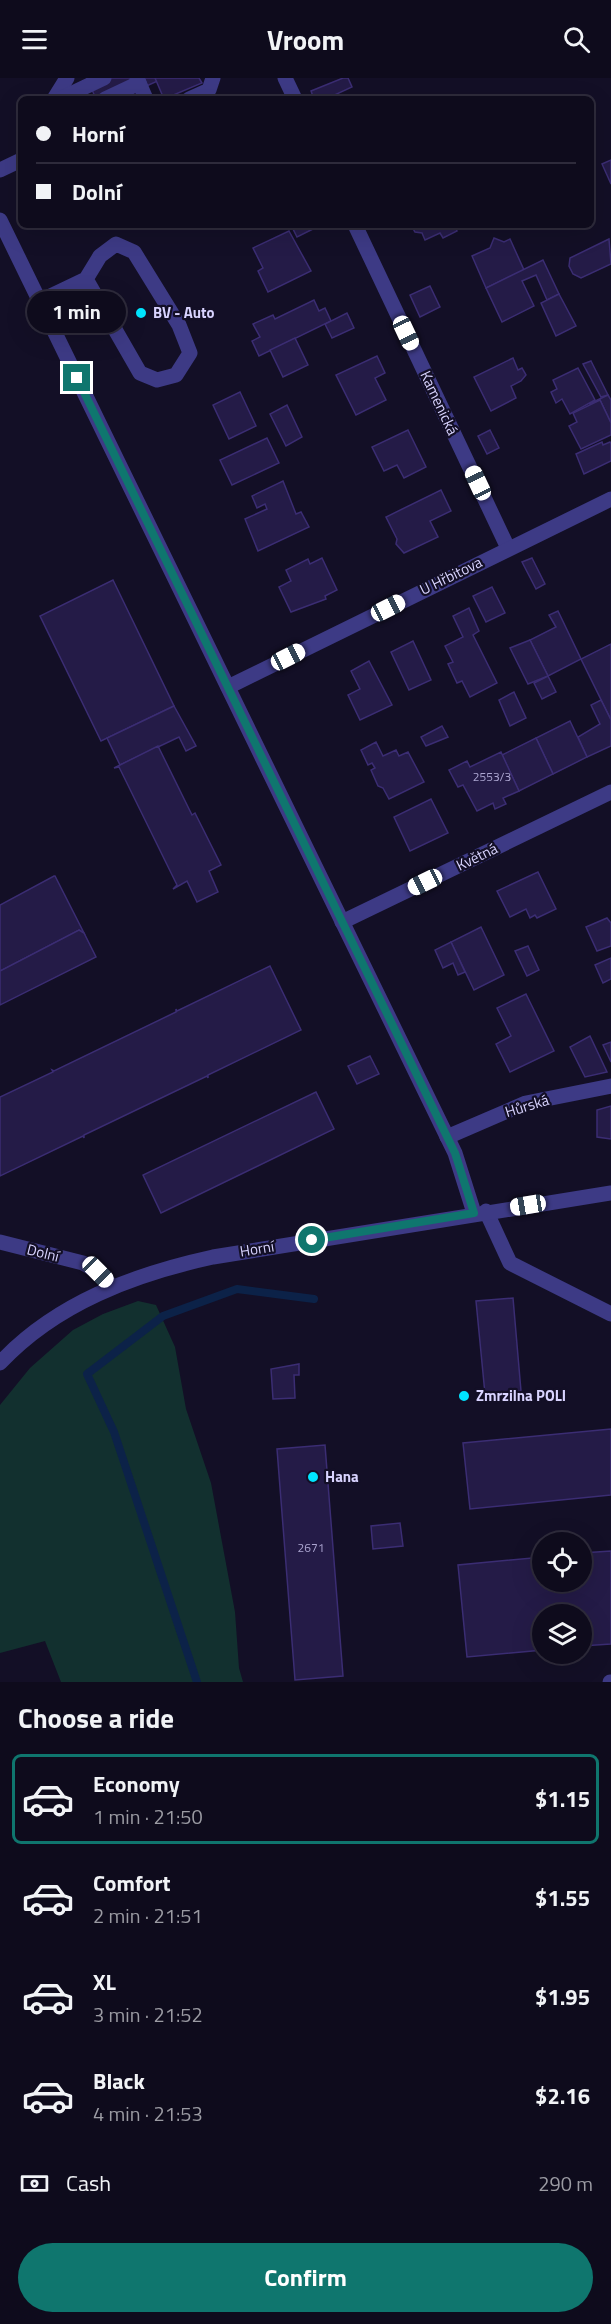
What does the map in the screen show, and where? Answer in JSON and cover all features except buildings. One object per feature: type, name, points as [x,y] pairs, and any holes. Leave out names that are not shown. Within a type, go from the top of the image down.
[{"type":"street","points":[[56,96],[67,78]]},
{"type":"street","points":[[66,96],[104,78]]},
{"type":"street","points":[[196,96],[209,90],[213,78]]},
{"type":"street","points":[[285,78],[294,96]]},
{"type":"street","points":[[110,96],[138,80],[145,96]]},
{"type":"street","points":[[0,170],[18,161]]},
{"type":"street","points":[[0,220],[447,1137],[480,1212],[510,1263],[611,1314]]},
{"type":"street","name":"Kamenická","points":[[356,228],[508,548]]},
{"type":"street","points":[[40,301],[86,279],[100,256],[116,244],[134,252],[180,325],[190,353],[176,375],[157,380],[140,373],[86,279]]},
{"type":"street","name":"U Hřbitova","points":[[228,687],[611,499]]},
{"type":"street","name":"Květná","points":[[342,922],[611,792]]},
{"type":"street","name":"Hůrská","points":[[447,1137],[526,1103],[611,1086]]},
{"type":"street","name":"Horní","points":[[0,1363],[37,1330],[62,1313],[112,1287],[167,1267],[213,1257],[480,1212],[611,1193]]},
{"type":"street","name":"Dolní","points":[[0,1242],[83,1263],[98,1272],[112,1287]]},
{"type":"green space","points":[[138,1301],[156,1305],[175,1347],[186,1409],[211,1483],[235,1612],[239,1668],[243,1682],[61,1682],[45,1641],[0,1653],[0,1405],[30,1368],[73,1330],[103,1314]]},
{"type":"waterway","points":[[197,1682],[114,1432],[87,1374],[163,1316],[237,1289],[314,1299]]},
{"type":"place","name":"BV - Auto","points":[[141,313]]},
{"type":"place","name":"Zmrzilna POLI","points":[[464,1396]]},
{"type":"place","name":"Hana","points":[[313,1477]]},
{"type":"route","points":[[77,378],[455,1153],[474,1213],[312,1240]]}]
